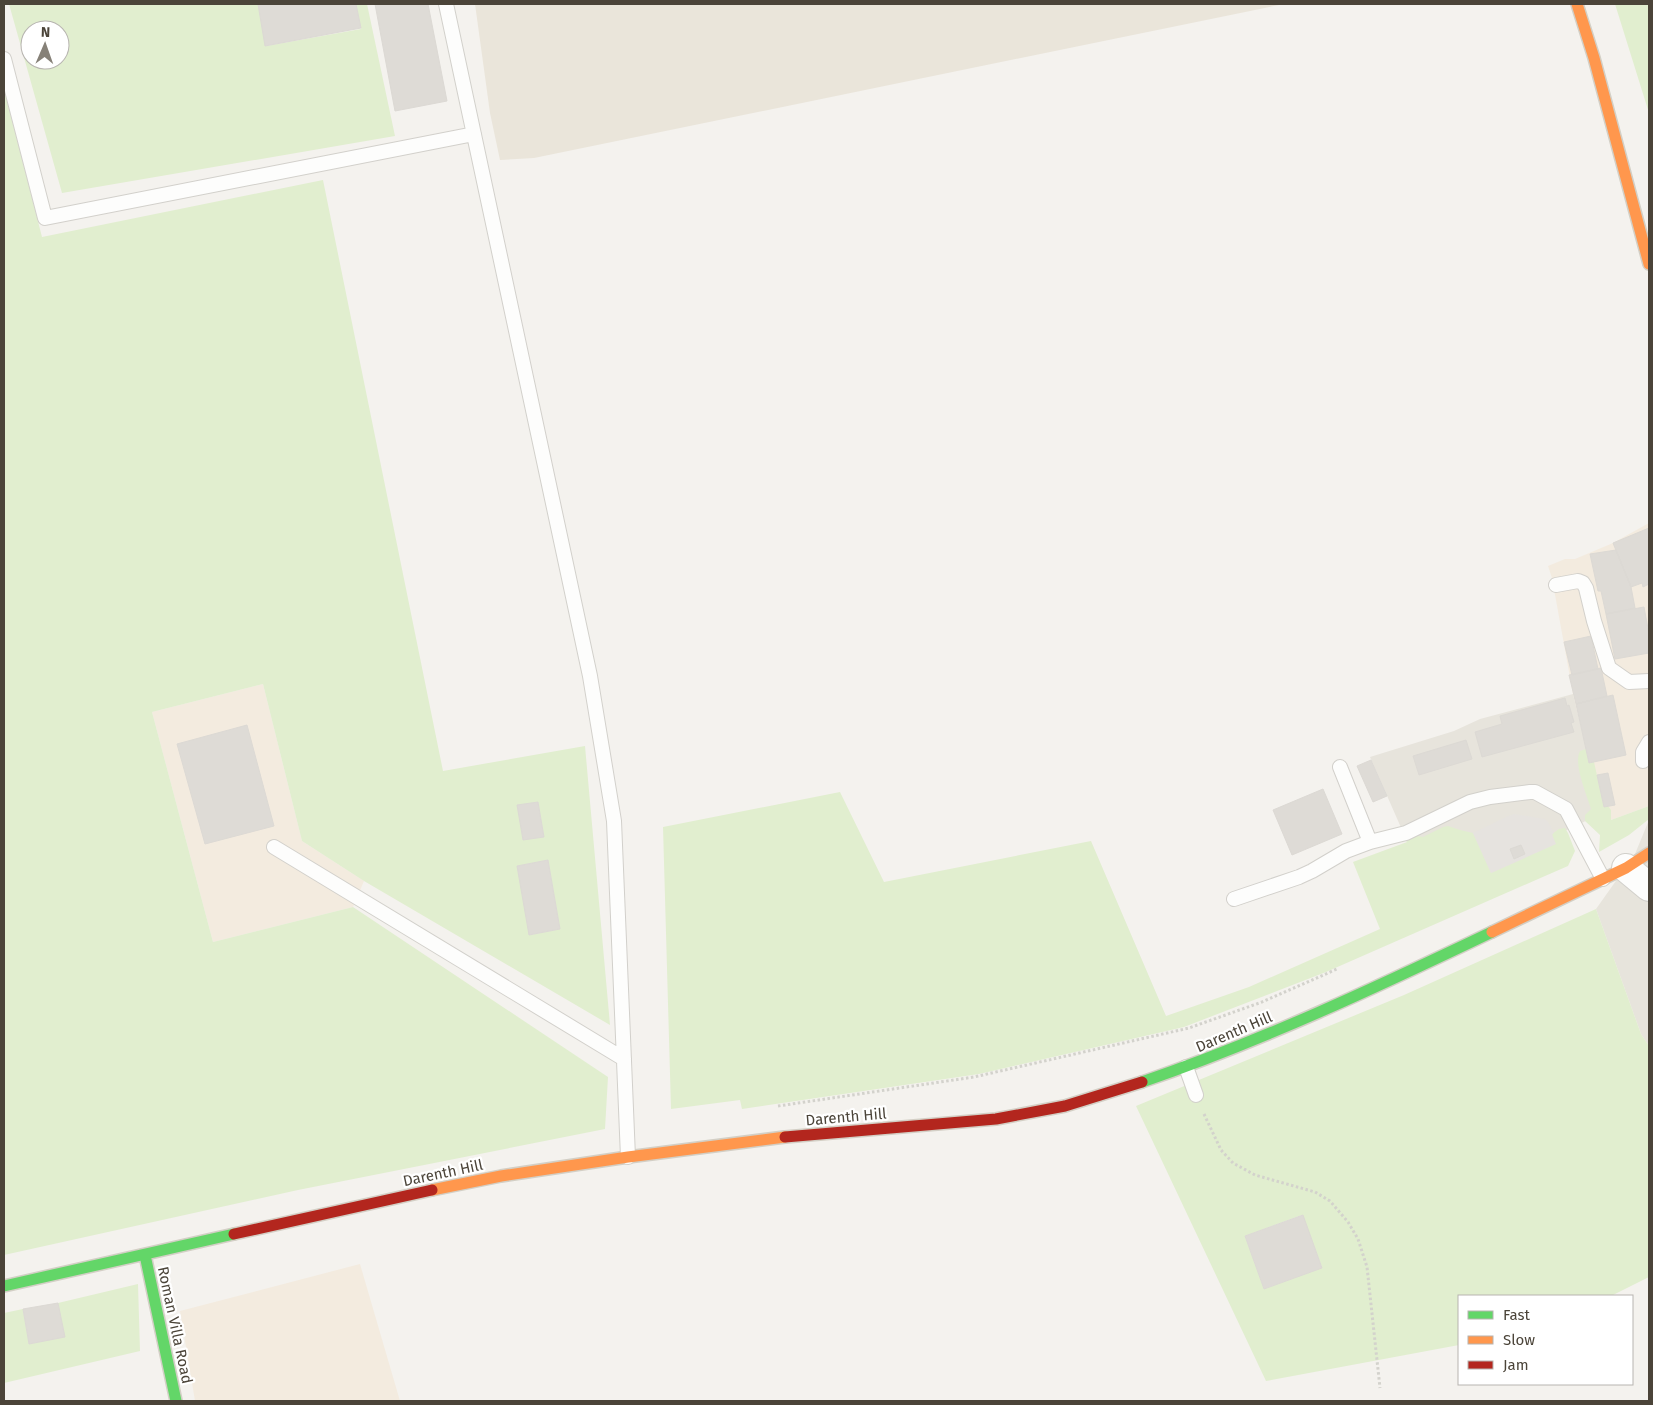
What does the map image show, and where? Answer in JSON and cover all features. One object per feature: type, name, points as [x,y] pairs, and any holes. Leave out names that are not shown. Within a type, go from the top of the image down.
[{"type":"street","points":[[1577,4],[1594,58],[1649,264]]},
{"type":"street","name":"Darenth Hill","points":[[4,1286],[510,1175],[628,1157],[776,1138],[996,1119],[1071,1105],[1186,1067],[1342,1003],[1615,873],[1649,853]]},
{"type":"street","points":[[1615,873],[1649,887]]},
{"type":"street","name":"Roman Villa Road","points":[[145,1255],[176,1401]]},
{"type":"lane","points":[[446,4],[590,676],[614,822],[628,1157]]},
{"type":"lane","points":[[4,59],[45,218],[474,134]]},
{"type":"lane","points":[[1556,585],[1578,581],[1583,583],[1609,668],[1629,682],[1649,681]]},
{"type":"lane","points":[[1642,761],[1642,752],[1649,742]]},
{"type":"lane","points":[[1340,768],[1370,842]]},
{"type":"lane","points":[[1234,899],[1312,872],[1346,851],[1370,842],[1406,833],[1470,802],[1490,797],[1536,792],[1566,809],[1615,873]]},
{"type":"lane","points":[[274,846],[624,1059]]},
{"type":"lane","points":[[1186,1067],[1196,1095]]},
{"type":"path","points":[[772,1107],[974,1077],[1189,1028],[1262,1002],[1341,968]]},
{"type":"path","points":[[1196,1095],[1221,1150],[1232,1164],[1255,1175],[1315,1192],[1330,1201],[1348,1222],[1358,1239],[1367,1267],[1380,1388]]},
{"type":"shaded area","points":[[475,4],[1284,4],[534,158],[500,160],[490,113]]},
{"type":"shaded area","points":[[1649,523],[1649,806],[1611,820],[1602,813],[1573,694],[1552,578],[1548,566],[1565,559],[1575,559],[1613,543]]},
{"type":"shaded area","points":[[263,684],[302,841],[364,881],[353,907],[213,942],[152,712]]},
{"type":"shaded area","points":[[1573,694],[1602,813],[1565,831],[1572,847],[1435,905],[1370,757],[1454,731],[1480,719]]},
{"type":"shaded area","points":[[1514,814],[1545,819],[1554,832],[1552,835],[1556,844],[1491,873],[1473,833]]},
{"type":"shaded area","points":[[1649,820],[1649,1046],[1641,1034],[1596,909],[1635,854]]},
{"type":"shaded area","points":[[360,1264],[400,1401],[195,1401],[180,1311]]},
{"type":"green space","points":[[9,4],[258,4],[266,46],[361,29],[356,4],[367,4],[395,136],[62,193],[28,70],[70,70],[70,20],[20,20],[20,43]]},
{"type":"green space","points":[[1615,4],[1649,4],[1649,113]]},
{"type":"green space","points":[[4,89],[42,237],[323,180],[443,771],[585,746],[610,1025],[364,881],[302,841],[263,684],[152,712],[213,942],[353,907],[608,1077],[605,1129],[298,1190],[4,1255]],"holes":[[[538,802],[544,837],[523,840],[518,805]],[[548,860],[560,929],[530,935],[517,866]]]},
{"type":"green space","points":[[1586,749],[1589,763],[1594,762],[1604,807],[1608,806],[1611,810],[1611,820],[1649,806],[1649,819],[1629,835],[1599,852],[1600,835],[1585,821],[1585,815],[1591,809],[1579,771],[1578,757],[1580,751]]},
{"type":"green space","points":[[840,792],[884,882],[1091,841],[1166,1016],[1249,987],[1380,929],[1353,862],[1448,826],[1473,833],[1491,873],[1555,844],[1552,834],[1559,829],[1565,828],[1575,851],[1568,866],[1326,972],[1184,1027],[979,1074],[742,1109],[740,1100],[671,1109],[663,827]]},
{"type":"green space","points":[[1596,909],[1641,1034],[1649,1046],[1649,1277],[1613,1295],[1458,1295],[1458,1345],[1266,1381],[1136,1106],[1404,995]],"holes":[[[1302,1215],[1322,1267],[1264,1289],[1245,1236]]]},
{"type":"green space","points":[[138,1284],[140,1351],[4,1383],[4,1313],[23,1309],[29,1344],[64,1337],[58,1303]]},
{"type":"building","points":[[258,4],[356,4],[361,28],[265,46]]},
{"type":"building","points":[[375,4],[428,4],[447,101],[395,111]]},
{"type":"building","points":[[1649,528],[1649,584],[1643,587],[1642,583],[1631,587],[1613,543]]},
{"type":"building","points":[[1616,550],[1631,587],[1635,608],[1606,614],[1601,591],[1598,591],[1590,554]]},
{"type":"building","points":[[1644,607],[1649,634],[1649,653],[1615,659],[1606,614]]},
{"type":"building","points":[[1591,636],[1598,669],[1572,675],[1564,642]]},
{"type":"building","points":[[1601,668],[1607,696],[1576,704],[1569,675]]},
{"type":"building","points":[[1613,695],[1626,755],[1589,763],[1576,704]]},
{"type":"building","points":[[1565,698],[1574,722],[1571,723],[1574,732],[1482,757],[1475,732],[1502,724],[1500,716]]},
{"type":"building","points":[[247,725],[274,826],[205,844],[177,744]]},
{"type":"building","points":[[1466,740],[1472,759],[1419,775],[1413,756]]},
{"type":"building","points":[[1371,760],[1387,796],[1373,802],[1357,766]]},
{"type":"building","points":[[1608,773],[1615,805],[1604,807],[1597,775]]},
{"type":"building","points":[[1323,789],[1342,834],[1292,855],[1273,810]]},
{"type":"building","points":[[538,802],[544,837],[523,840],[517,805]]},
{"type":"building","points":[[1521,845],[1525,854],[1514,859],[1510,849]]},
{"type":"building","points":[[548,860],[560,929],[529,935],[517,866]]},
{"type":"building","points":[[1303,1215],[1322,1268],[1264,1289],[1245,1236]]},
{"type":"building","points":[[58,1303],[65,1337],[29,1344],[23,1309]]},
{"type":"traffic: fast","points":[[1142,1082],[1275,1031],[1362,993],[1492,932]]},
{"type":"traffic: fast","points":[[4,1286],[234,1234]]},
{"type":"traffic: fast","points":[[145,1255],[176,1401]]},
{"type":"traffic: slow","points":[[1577,4],[1594,58],[1649,264]]},
{"type":"traffic: slow","points":[[1492,932],[1626,868],[1649,853]]},
{"type":"traffic: slow","points":[[432,1190],[501,1176],[628,1157],[785,1137]]},
{"type":"traffic: jam","points":[[785,1137],[996,1119],[1065,1106],[1142,1082]]},
{"type":"traffic: jam","points":[[234,1234],[432,1190]]}]
